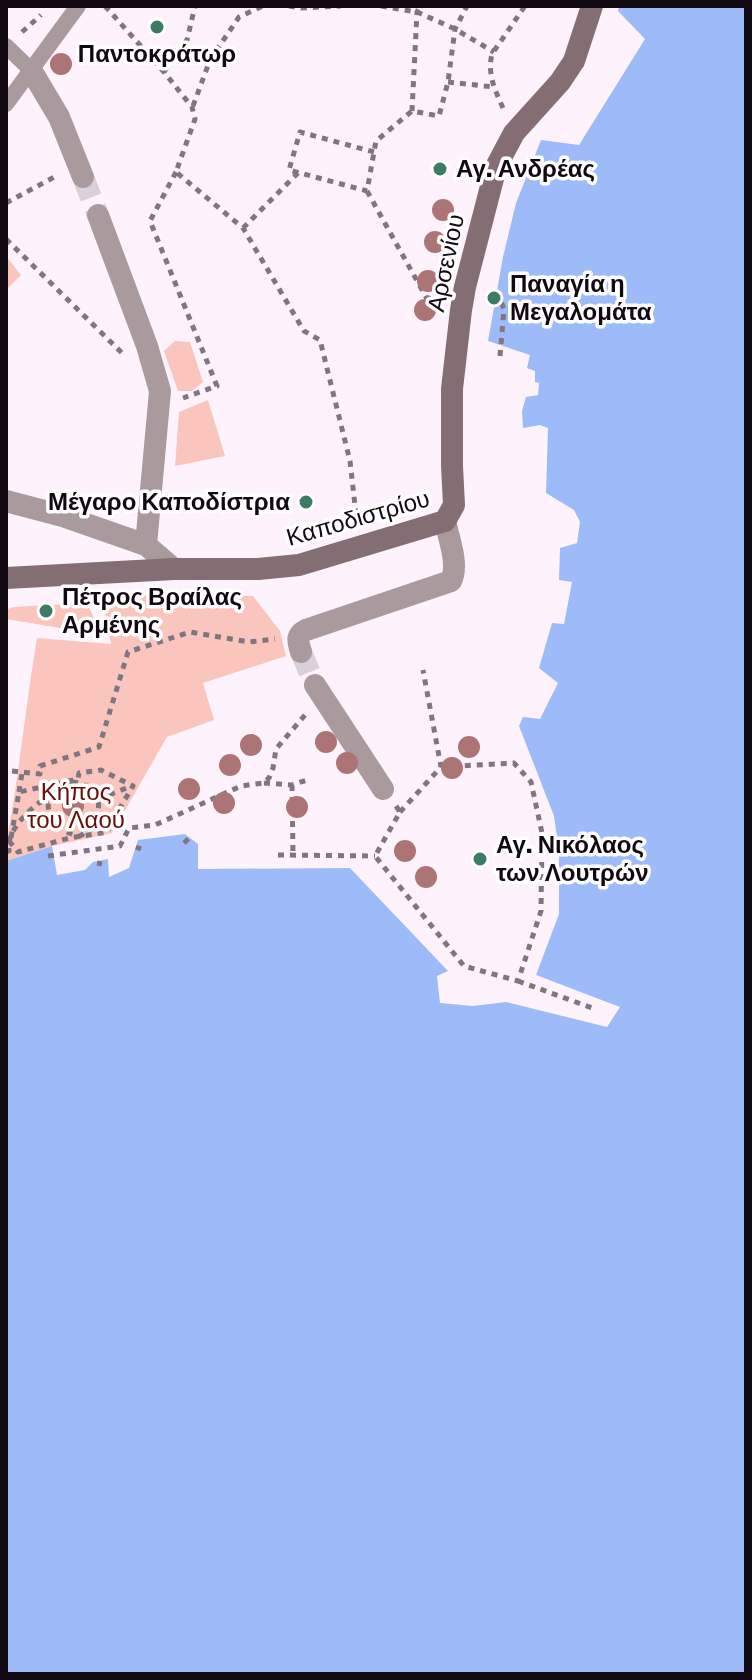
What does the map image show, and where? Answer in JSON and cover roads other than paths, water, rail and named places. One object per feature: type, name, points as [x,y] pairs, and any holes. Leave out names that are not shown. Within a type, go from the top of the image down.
[{"type":"main road","name":"Αρσενίου","points":[[452,466],[452,389],[461,310],[496,167],[514,133],[560,82],[574,61],[592,6]]},
{"type":"main road","name":"Καποδιστρίου","points":[[6,578],[299,565],[445,521],[454,505],[452,466]]},
{"type":"street","points":[[31,70],[59,117],[83,177]]},
{"type":"street","points":[[98,215],[147,346],[160,391],[146,545]]},
{"type":"street","points":[[6,501],[63,516],[146,545],[174,569]]},
{"type":"street","points":[[300,642],[451,581],[453,563],[445,521]]},
{"type":"street","points":[[319,692],[383,789]]},
{"type":"lane","points":[[6,104],[78,6]]},
{"type":"lane","points":[[6,46],[31,70]]},
{"type":"water","points":[[619,6],[746,6],[746,1674],[6,1674],[6,861],[52,846],[57,875],[85,870],[93,862],[108,859],[109,877],[129,868],[138,840],[185,834],[198,844],[198,869],[350,868],[448,971],[437,976],[440,1003],[473,1006],[506,1002],[607,1027],[620,1007],[536,975],[559,914],[559,851],[554,816],[519,726],[523,717],[540,719],[558,683],[539,668],[552,623],[564,624],[572,582],[559,580],[560,548],[577,543],[580,522],[574,510],[546,493],[548,428],[540,425],[523,428],[522,411],[526,397],[538,395],[539,383],[535,382],[535,371],[527,368],[530,355],[488,341],[516,203],[541,140],[579,145],[645,39],[618,11]]},
{"type":"tunnel","points":[[83,177],[98,215]]},
{"type":"tunnel","points":[[301,652],[315,685]]},
{"type":"place","name":"Παντοκράτωρ","points":[[157,27]]},
{"type":"place","name":"Αγ. Ανδρέας","points":[[440,169]]},
{"type":"place","name":"Παναγία η Μεγαλομάτα","points":[[494,298]]},
{"type":"place","name":"Μέγαρο Καποδίστρια","points":[[306,502]]},
{"type":"place","name":"Πέτρος Βραίλας Αρμένης","points":[[46,611]]},
{"type":"place","name":"Αγ. Νικόλαος των Λουτρών","points":[[480,859]]},
{"type":"park label","name":"Κήπος του Λαού","points":[[76,806]]}]
